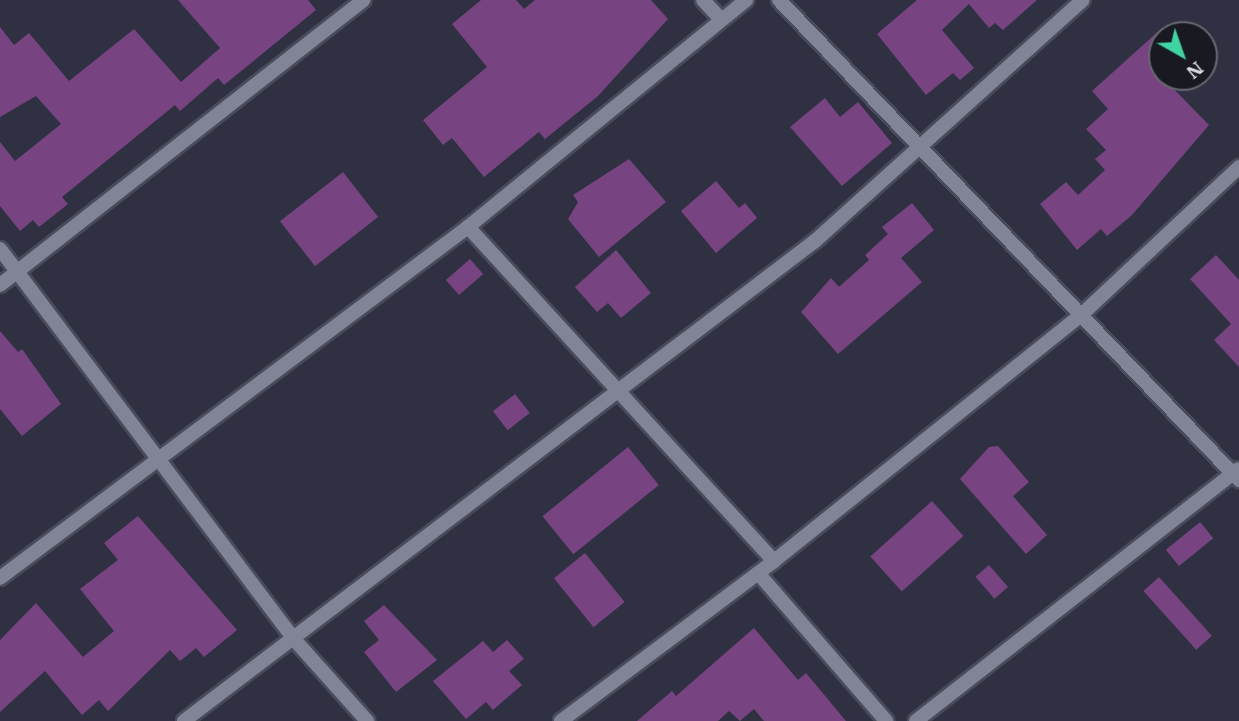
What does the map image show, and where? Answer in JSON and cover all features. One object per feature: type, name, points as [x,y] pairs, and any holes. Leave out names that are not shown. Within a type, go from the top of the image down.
[{"type":"street","points":[[0,285],[363,0]]},
{"type":"street","points":[[703,0],[721,19]]},
{"type":"street","points":[[0,578],[155,458],[468,227],[746,0]]},
{"type":"street","points":[[779,0],[1080,316],[1237,474],[916,721]]},
{"type":"street","points":[[184,721],[815,241],[1083,0]]},
{"type":"street","points":[[561,721],[774,561],[1080,316],[1239,167]]},
{"type":"street","points":[[468,227],[615,393],[774,561]]},
{"type":"street","points":[[0,249],[292,637],[367,721]]},
{"type":"street","points":[[758,573],[886,721]]},
{"type":"building","points":[[178,0],[308,0],[316,10],[224,85],[218,78],[180,111],[175,105],[62,197],[68,204],[39,227],[33,220],[20,231],[0,206],[0,142],[15,161],[61,124],[36,96],[0,117],[0,27],[14,45],[29,33],[69,81],[134,29],[181,82],[220,48]]},
{"type":"building","points":[[481,0],[516,0],[524,9],[535,0],[651,0],[668,19],[598,96],[545,139],[539,132],[484,177],[452,138],[443,145],[423,120],[487,67],[452,24]]},
{"type":"building","points":[[917,0],[1037,0],[1003,30],[995,23],[989,28],[969,4],[942,30],[974,68],[960,80],[953,73],[926,95],[877,34]]},
{"type":"building","points":[[1148,41],[1148,91],[1176,91],[1209,125],[1132,215],[1107,236],[1101,229],[1077,250],[1040,204],[1066,182],[1078,195],[1105,170],[1095,159],[1106,150],[1086,129],[1108,109],[1092,91]]},
{"type":"building","points":[[825,98],[840,117],[858,102],[892,143],[842,186],[790,127]]},
{"type":"building","points":[[629,159],[666,202],[599,257],[568,219],[578,202],[573,195]]},
{"type":"building","points":[[343,172],[378,217],[315,266],[280,221]]},
{"type":"building","points":[[716,181],[739,208],[745,203],[757,218],[716,253],[681,211]]},
{"type":"building","points":[[912,203],[934,230],[901,258],[922,282],[838,354],[801,312],[831,278],[839,287],[869,260],[865,255],[888,234],[882,227]]},
{"type":"building","points":[[616,250],[651,293],[621,318],[608,303],[597,312],[575,287]]},
{"type":"building","points":[[1216,255],[1239,280],[1239,367],[1214,340],[1231,324],[1190,279]]},
{"type":"building","points":[[470,259],[483,274],[459,295],[446,280]]},
{"type":"building","points":[[0,331],[18,352],[22,349],[61,404],[22,436],[0,409]]},
{"type":"building","points":[[515,394],[530,413],[508,430],[493,411]]},
{"type":"building","points":[[998,446],[1029,482],[1013,496],[1047,535],[1026,554],[960,479],[989,447]]},
{"type":"building","points":[[628,447],[659,485],[573,554],[543,516]]},
{"type":"building","points":[[932,501],[963,536],[902,591],[870,557]]},
{"type":"building","points":[[138,516],[237,630],[204,657],[196,648],[180,661],[170,650],[108,711],[99,700],[82,715],[45,671],[0,712],[0,640],[36,603],[83,657],[114,631],[80,589],[118,560],[104,543]]},
{"type":"building","points":[[1200,522],[1213,538],[1179,566],[1166,550]]},
{"type":"building","points":[[585,553],[625,602],[594,627],[554,578]]},
{"type":"building","points":[[989,565],[1008,587],[994,599],[975,577]]},
{"type":"building","points":[[1159,577],[1212,636],[1196,650],[1143,591]]},
{"type":"building","points":[[384,605],[437,660],[396,692],[364,652],[379,640],[364,621]]},
{"type":"building","points":[[754,628],[798,680],[806,673],[846,721],[764,721],[754,709],[740,721],[729,711],[718,721],[637,721],[672,691],[676,696]]},
{"type":"building","points":[[507,640],[524,659],[509,671],[522,685],[493,710],[486,702],[466,719],[433,681],[483,641],[493,652]]}]
